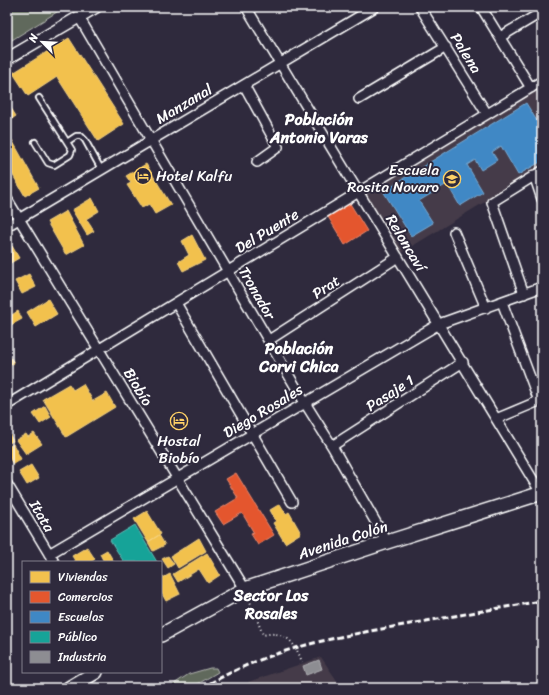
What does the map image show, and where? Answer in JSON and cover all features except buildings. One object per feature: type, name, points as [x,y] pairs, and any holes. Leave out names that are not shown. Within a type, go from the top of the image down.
[{"type":"main road","name":"Avenida Colón","points":[[162,634],[245,589],[542,493]]},
{"type":"main road","points":[[69,688],[94,673]]},
{"type":"street","points":[[7,59],[96,7]]},
{"type":"street","name":"Reloncaví","points":[[246,7],[542,493]]},
{"type":"street","name":"Manzanal","points":[[7,226],[375,7]]},
{"type":"street","name":"Palena","points":[[420,7],[487,114]]},
{"type":"street","points":[[484,8],[500,38],[531,88]]},
{"type":"street","points":[[500,38],[542,12]]},
{"type":"street","name":"Tronador","points":[[79,17],[387,542]]},
{"type":"street","points":[[359,99],[446,47]]},
{"type":"street","name":"Del Puente","points":[[7,405],[542,81]]},
{"type":"street","points":[[244,85],[278,147],[257,162]]},
{"type":"street","points":[[524,294],[492,202],[538,173],[542,199]]},
{"type":"street","name":"Biobío","points":[[7,199],[245,589]]},
{"type":"street","points":[[454,232],[486,308]]},
{"type":"street","name":"Prat","points":[[269,340],[398,257]]},
{"type":"street","name":"Diego Rosales","points":[[52,558],[178,478],[439,324],[542,287]]},
{"type":"street","points":[[496,419],[540,401],[502,302]]},
{"type":"street","points":[[176,303],[292,502]]},
{"type":"street","name":"Pasaje 1","points":[[332,446],[463,362]]},
{"type":"street","name":"Itata","points":[[7,484],[52,558]]},
{"type":"lane","points":[[35,142],[48,163],[54,165],[70,155],[72,150],[39,98]]},
{"type":"lane","points":[[68,142],[76,136],[81,136],[85,140],[101,169]]},
{"type":"path","points":[[7,10],[10,7]]},
{"type":"path","points":[[245,589],[263,635],[271,633],[283,635],[289,639],[295,647],[302,662]]},
{"type":"shaded area","name":"Escuela Rosita Novaro","points":[[542,84],[542,167],[401,253],[362,190]]},
{"type":"shaded area","points":[[321,657],[342,688],[251,688],[248,682]]},
{"type":"green space","points":[[7,7],[65,7],[7,43]]},
{"type":"green space","points":[[210,668],[216,668],[218,672],[191,688],[164,688],[174,684],[189,674]]},
{"type":"railway","points":[[202,688],[227,674],[252,663],[329,639],[542,601]]},
{"type":"place","name":"Hotel Kalfu","points":[[143,176]]},
{"type":"place","name":"Escuela Rosita Novaro","points":[[452,179]]},
{"type":"place","name":"Hostal Biobío","points":[[179,421]]},
{"type":"district","name":"Población Antonio Varas","points":[[319,128]]},
{"type":"district","name":"Población Corvi Chica","points":[[299,357]]},
{"type":"district","name":"Sector Los Rosales","points":[[271,604]]}]
